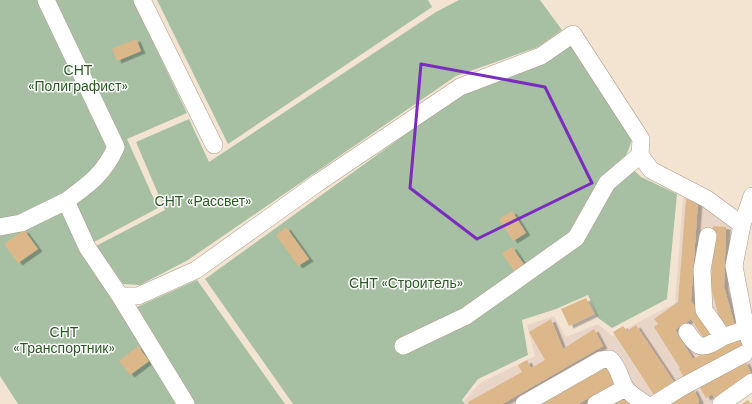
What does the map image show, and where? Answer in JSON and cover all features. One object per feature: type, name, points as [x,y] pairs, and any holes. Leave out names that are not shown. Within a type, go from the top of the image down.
[{"type":"street","points":[[0,227],[21,223],[66,201],[90,183],[109,164],[116,147],[46,0]]},
{"type":"street","points":[[142,0],[214,145]]},
{"type":"street","points":[[120,296],[138,296],[196,270],[319,182],[460,87],[541,56],[573,34],[641,139],[640,155],[651,170],[707,199],[742,225]]},
{"type":"street","points":[[403,346],[466,316],[576,238],[607,183],[640,155]]},
{"type":"street","points":[[655,404],[682,387],[748,351],[746,329],[734,266],[742,225],[752,196]]},
{"type":"street","points":[[66,201],[87,247],[120,296],[186,404]]},
{"type":"street","points":[[708,236],[702,270],[704,310],[723,337]]},
{"type":"street","points":[[687,332],[695,344],[700,347],[707,346],[723,337],[746,329]]},
{"type":"street","points":[[524,404],[601,360],[610,359],[617,366],[625,388],[631,395],[645,404]]},
{"type":"street","points":[[721,404],[752,382]]},
{"type":"street","points":[[596,404],[625,388]]},
{"type":"highlighted area","points":[[421,64],[545,87],[592,183],[477,239],[410,188]]},
{"type":"shaded area","points":[[683,198],[700,200],[732,220],[729,281],[752,361],[752,374],[713,404],[466,404],[464,401],[480,383],[535,356],[527,325],[554,316],[566,337],[598,324],[612,336],[675,303]]},
{"type":"green space","name":"СНТ «Полиграфист»","points":[[0,0],[133,0],[187,113],[127,139],[158,208],[94,242],[65,192],[18,217],[0,220]]},
{"type":"green space","points":[[157,0],[428,0],[432,7],[228,144]]},
{"type":"green space","name":"СНТ «Рассвет»","points":[[459,0],[540,0],[562,30],[538,47],[456,76],[188,260],[140,285],[123,284],[96,246],[165,210],[136,142],[189,119],[209,162],[436,12]]},
{"type":"green space","name":"СНТ «Строитель»","points":[[572,42],[632,140],[624,161],[641,177],[677,194],[667,299],[612,328],[598,318],[588,295],[556,309],[522,320],[528,355],[478,379],[462,400],[465,404],[293,404],[205,279],[467,90]]},
{"type":"green space","name":"СНТ «Транспортник»","points":[[62,211],[121,310],[137,307],[197,280],[285,404],[18,404],[0,376],[0,235]]},
{"type":"building","points":[[136,39],[141,51],[117,61],[112,49]]},
{"type":"building","points":[[686,199],[698,201],[691,301],[713,333],[704,339],[691,319],[675,330],[693,359],[738,335],[744,346],[685,379],[679,369],[680,368],[654,327],[658,324],[654,319],[678,302]]},
{"type":"building","points":[[512,211],[526,233],[513,241],[499,219]]},
{"type":"building","points":[[713,226],[726,227],[724,287],[735,326],[722,328],[711,288]]},
{"type":"building","points":[[286,227],[309,259],[298,266],[276,235]]},
{"type":"building","points":[[24,230],[38,249],[18,263],[4,244]]},
{"type":"building","points":[[512,247],[528,270],[518,277],[502,253]]},
{"type":"building","points":[[586,298],[594,314],[569,326],[561,309]]},
{"type":"building","points":[[551,319],[563,349],[594,329],[603,346],[502,404],[469,404],[468,402],[522,372],[518,365],[527,360],[531,368],[545,360],[529,332]]},
{"type":"building","points":[[636,325],[674,382],[654,395],[613,332],[623,326],[627,331]]},
{"type":"building","points":[[138,346],[149,361],[130,375],[119,361]]},
{"type":"building","points":[[745,361],[751,373],[714,398],[712,394],[706,398],[699,386]]},
{"type":"building","points":[[607,363],[618,381],[578,404],[535,404]]},
{"type":"building","points":[[693,388],[699,400],[698,404],[669,404]]},
{"type":"building","points":[[626,396],[631,404],[611,404]]},
{"type":"building","points":[[748,400],[751,404],[742,404]]}]
